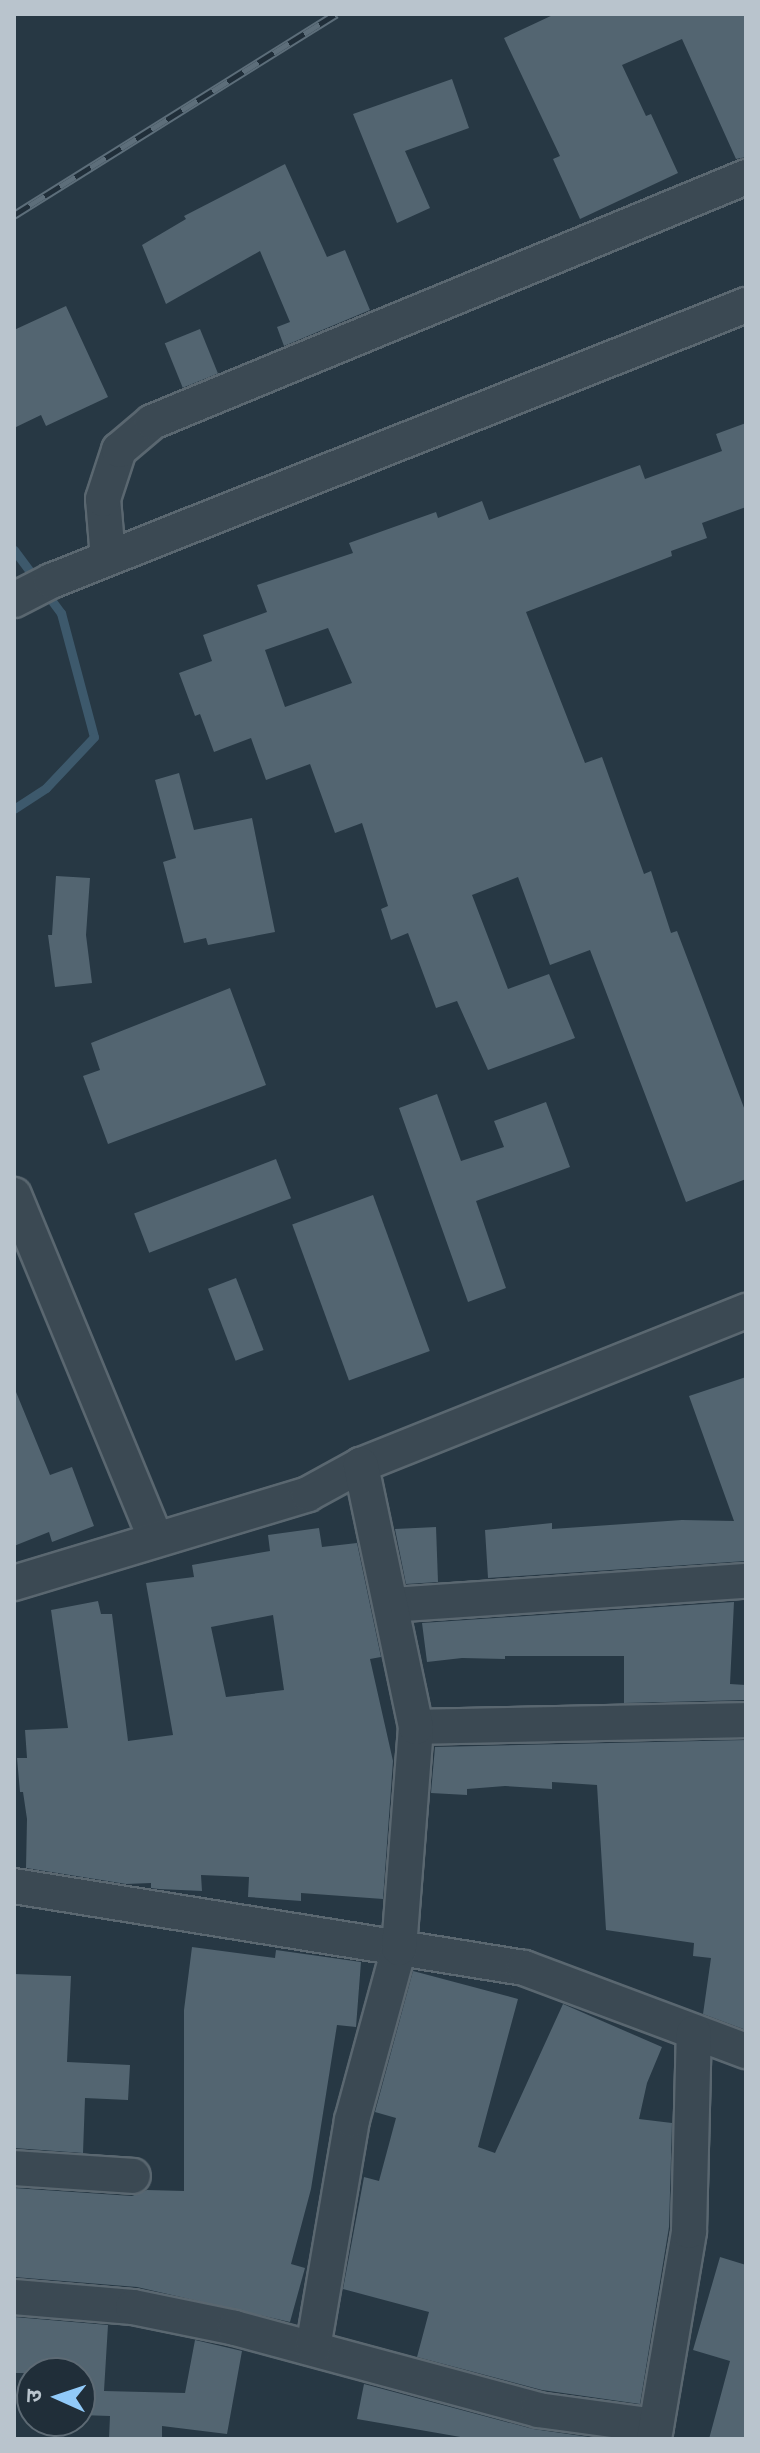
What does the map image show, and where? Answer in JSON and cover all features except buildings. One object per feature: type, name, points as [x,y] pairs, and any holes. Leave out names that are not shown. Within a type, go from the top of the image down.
[{"type":"street","points":[[108,558],[103,499],[107,486],[119,450],[152,422],[746,177]]},
{"type":"street","points":[[14,600],[108,558],[746,305]]},
{"type":"street","points":[[14,1195],[156,1539]]},
{"type":"street","points":[[14,1583],[308,1494],[361,1465],[746,1311]]},
{"type":"street","points":[[313,2348],[352,2120],[399,1948],[416,1727],[361,1465]]},
{"type":"street","points":[[391,1605],[746,1581]]},
{"type":"street","points":[[416,1727],[746,1720]]},
{"type":"street","points":[[14,1886],[524,1968],[746,2051]]},
{"type":"street","points":[[14,2297],[133,2307],[313,2348],[538,2410],[655,2433],[689,2231],[694,2033]]},
{"type":"street","points":[[14,2168],[133,2176]]},
{"type":"waterway","points":[[14,550],[61,613],[94,737],[46,788],[14,809]]},
{"type":"railway","points":[[14,215],[336,14]]}]
